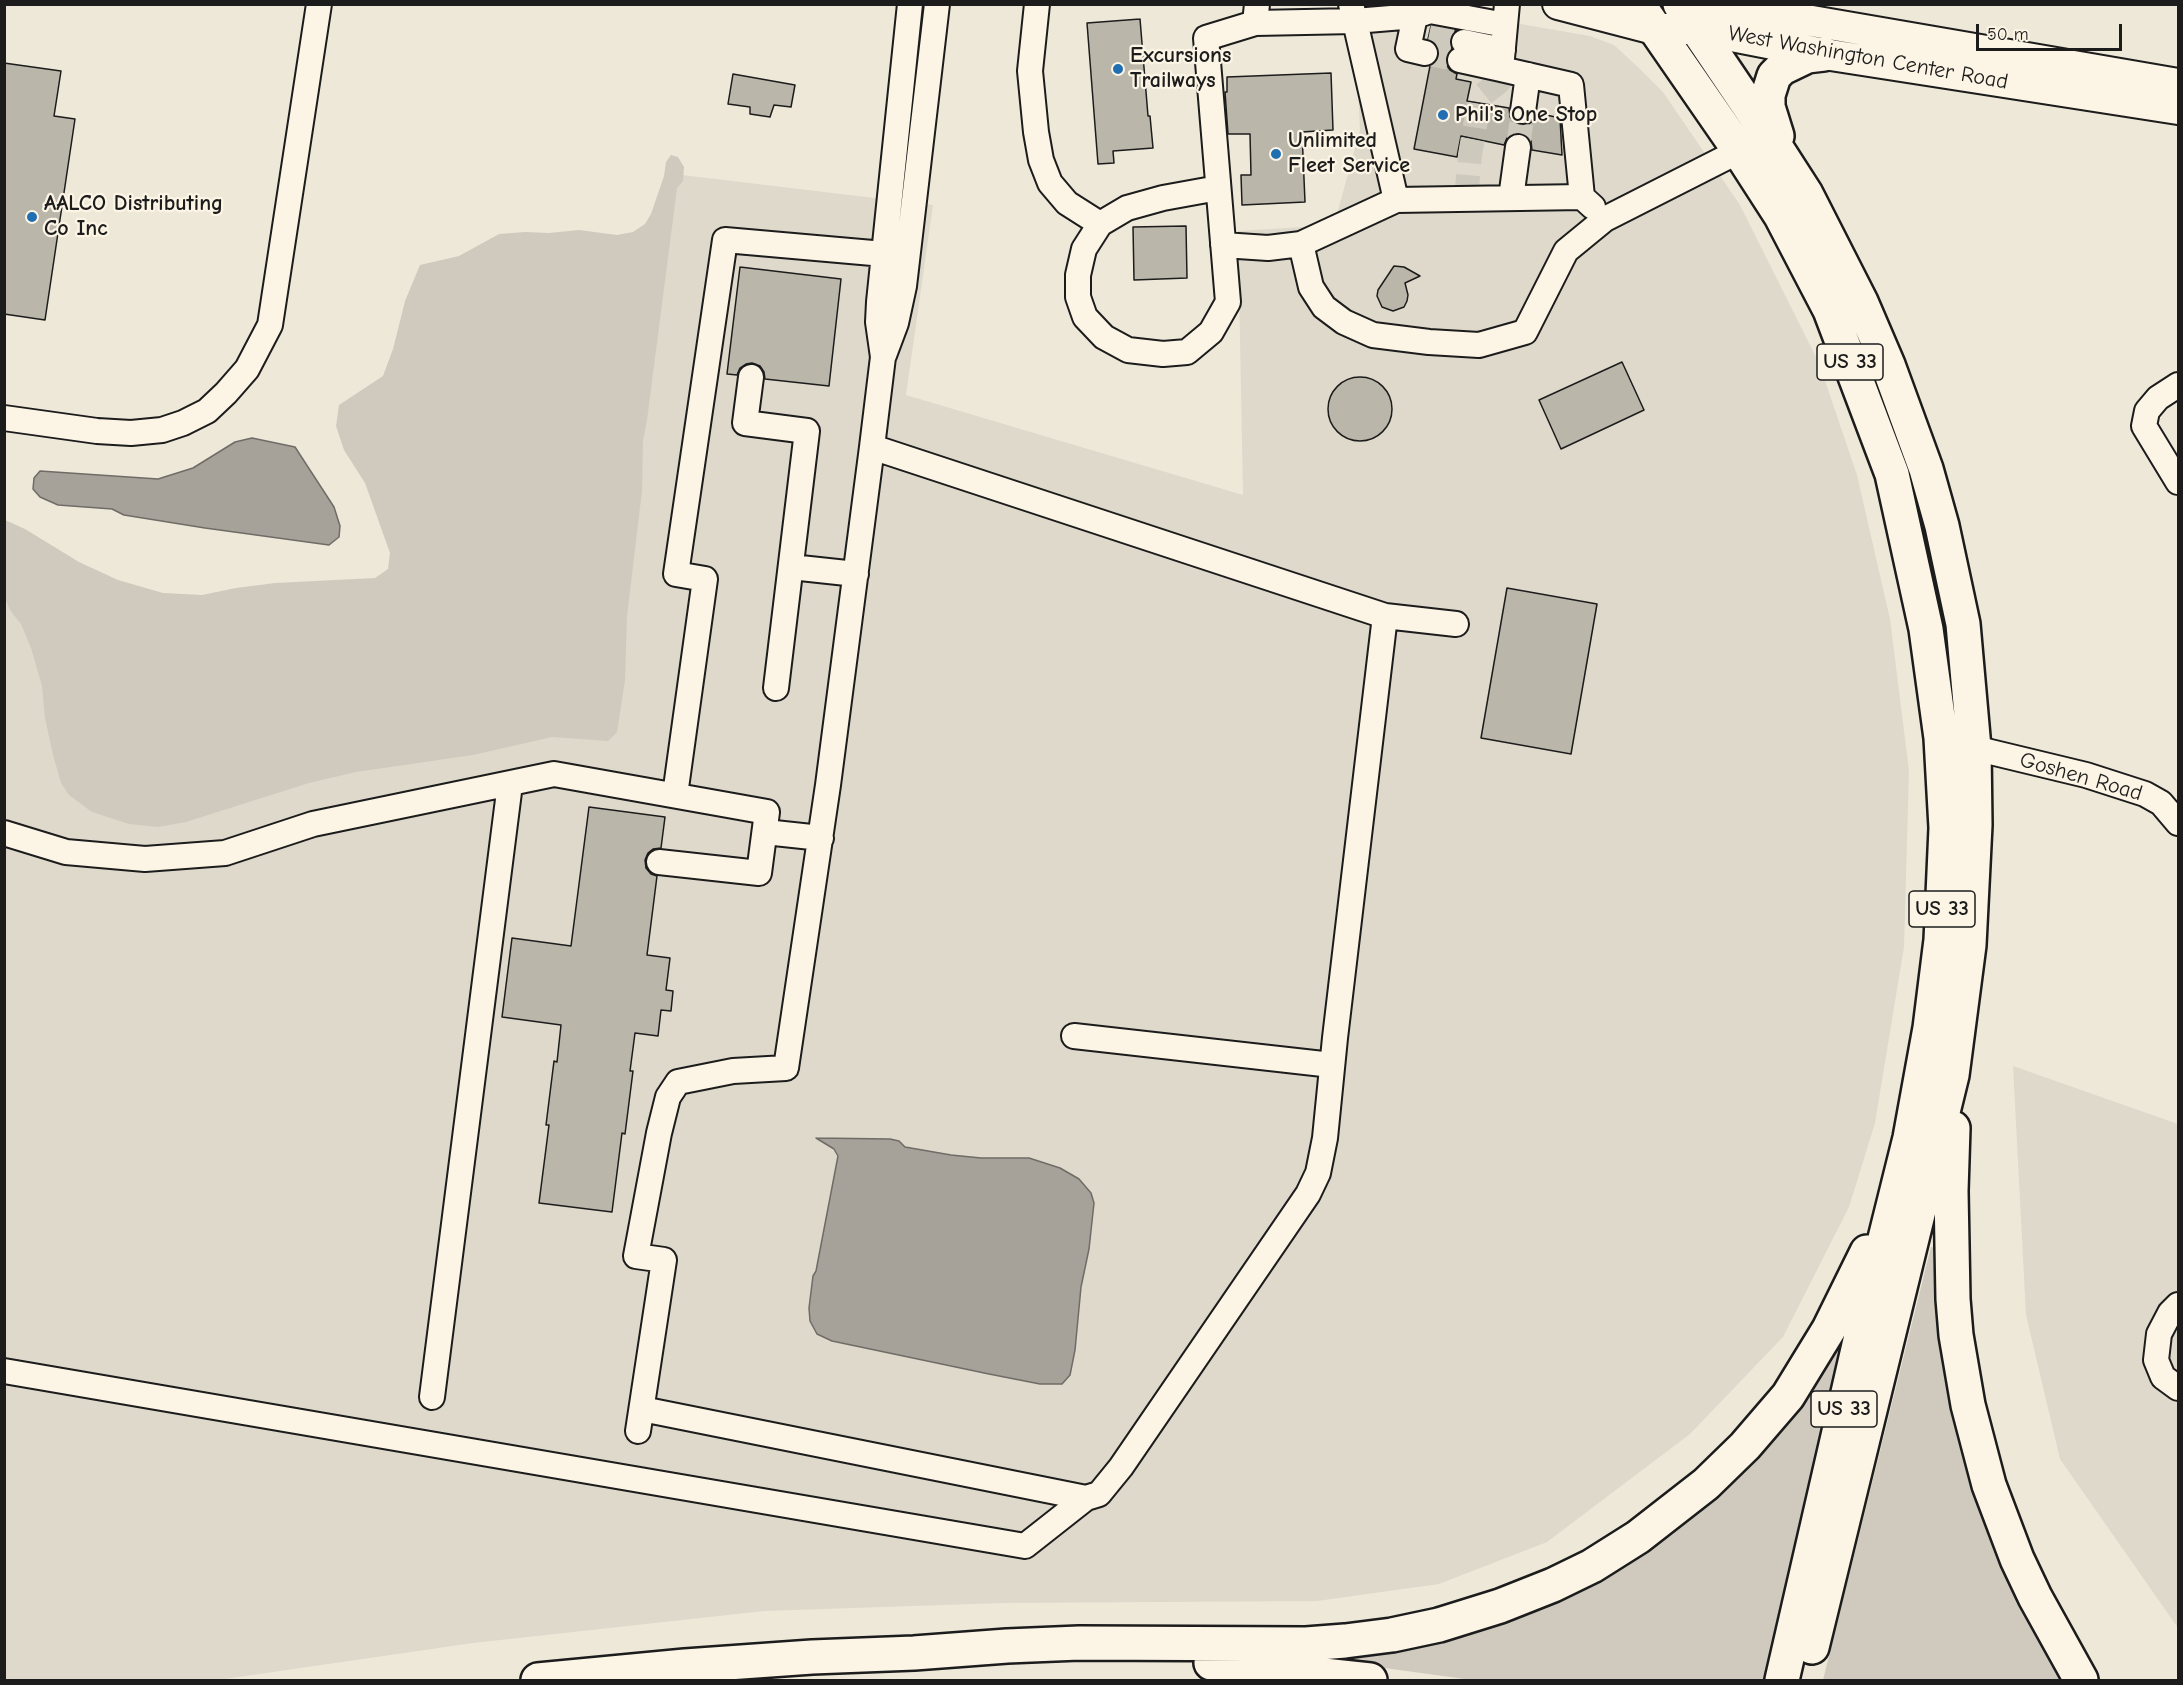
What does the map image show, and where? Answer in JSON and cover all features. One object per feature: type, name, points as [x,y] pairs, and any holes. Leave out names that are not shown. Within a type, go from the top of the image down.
[{"type":"highway","name":"US 33","points":[[1696,13],[1806,194],[1861,302],[1888,365],[1926,469],[1942,526],[1963,624],[1974,748],[1975,825],[1969,945],[1952,1075],[1954,1148],[1951,1191],[1956,1335],[1968,1405],[1989,1485],[2017,1559],[2035,1597],[2081,1680]]},
{"type":"highway","name":"US 33","points":[[1646,17],[1739,151],[1780,216],[1830,310],[1892,474],[1926,629],[1941,738],[1946,828],[1941,940],[1930,1028],[1910,1138],[1864,1323],[1782,1680]]},
{"type":"highway","points":[[1786,163],[1768,107],[1770,86],[1774,76],[1782,68],[1807,56],[1824,54]]},
{"type":"highway","points":[[1804,1680],[1952,1075]]},
{"type":"highway","points":[[538,1680],[800,1658],[1007,1646],[1079,1643],[1306,1644],[1392,1635],[1500,1606],[1553,1585],[1592,1566],[1638,1537],[1706,1484],[1745,1446],[1788,1396],[1829,1329],[1865,1260],[1910,1138]]},
{"type":"highway","points":[[914,1653],[1142,1658],[1246,1666],[1370,1680]]},
{"type":"main road","name":"West Washington Center Road","points":[[1558,4],[1646,17],[1696,13],[1815,13],[2178,84]]},
{"type":"main road","name":"West Washington Center Road","points":[[1696,13],[1824,54],[2178,109]]},
{"type":"street","points":[[4,418],[97,431],[131,433],[162,430],[207,411],[247,369],[270,325],[319,4]]},
{"type":"street","points":[[883,357],[878,322],[910,4]]},
{"type":"street","points":[[937,4],[904,286],[896,323],[883,357],[820,838],[786,1068],[733,1071],[678,1082],[668,1097],[636,1256],[664,1260],[640,1420],[1086,1498]]},
{"type":"street","points":[[1037,4],[1030,71],[1041,160],[1050,183],[1067,203],[1100,224]]},
{"type":"street","points":[[1218,189],[1163,198],[1127,208],[1100,224],[1084,249],[1078,275],[1078,297],[1085,318],[1104,337],[1128,350],[1163,354],[1187,352],[1211,332],[1228,302],[1206,38],[1256,14],[1353,13],[1420,34],[1430,11],[1506,15],[1502,59]]},
{"type":"street","points":[[1353,13],[1396,200]]},
{"type":"street","points":[[1462,51],[1502,59],[1528,75],[1571,85],[1582,197],[1605,219]]},
{"type":"street","points":[[1523,111],[1528,75]]},
{"type":"street","points":[[1511,198],[1518,147]]},
{"type":"street","points":[[1301,244],[1311,287],[1324,308],[1344,322],[1373,335],[1479,345],[1525,332],[1566,251],[1605,219],[1739,151]]},
{"type":"street","points":[[1223,245],[1268,248],[1301,244],[1396,200],[1582,197]]},
{"type":"street","points":[[675,795],[705,579],[676,574],[725,240],[884,254]]},
{"type":"street","points":[[751,377],[745,423],[807,431],[776,688]]},
{"type":"street","points":[[2178,385],[2158,398],[2147,411],[2144,426],[2178,482]]},
{"type":"street","points":[[872,447],[1385,615],[1456,624]]},
{"type":"street","points":[[791,567],[856,574]]},
{"type":"street","points":[[4,1371],[1025,1546],[1086,1498],[1099,1494],[1122,1467],[1308,1194],[1318,1173],[1325,1138],[1385,615]]},
{"type":"street","name":"Goshen Road","points":[[1974,748],[2086,775],[2145,794],[2161,803],[2178,823]]},
{"type":"street","points":[[4,833],[66,852],[145,859],[225,853],[313,824],[554,774],[767,812],[759,873],[659,862]]},
{"type":"street","points":[[432,1397],[510,784]]},
{"type":"street","points":[[765,832],[820,838]]},
{"type":"street","points":[[1074,1036],[1332,1065]]},
{"type":"street","points":[[2178,1305],[2170,1313],[2159,1334],[2156,1360],[2163,1377],[2178,1388]]},
{"type":"shaded area","points":[[1354,5],[1410,5],[1590,36],[1614,45],[1639,68],[1663,92],[1740,205],[1819,363],[1857,475],[1890,619],[1909,771],[1904,947],[1875,1123],[1849,1207],[1783,1337],[1690,1434],[1547,1542],[1439,1584],[1317,1601],[1004,1603],[764,1611],[473,1643],[218,1680],[5,1680],[4,563],[595,721],[674,174],[933,205],[906,395],[1243,495],[1238,231],[1334,225],[1360,130]]},
{"type":"shaded area","points":[[671,155],[678,157],[684,167],[683,181],[677,188],[643,441],[642,491],[627,616],[625,680],[617,732],[608,741],[552,737],[473,755],[356,772],[309,783],[186,822],[158,827],[129,824],[92,812],[69,795],[61,783],[53,755],[45,718],[42,686],[31,648],[21,624],[10,610],[5,598],[5,520],[25,529],[79,562],[118,580],[163,593],[202,595],[275,583],[375,578],[388,569],[390,553],[365,483],[344,450],[336,426],[339,405],[383,376],[393,349],[405,301],[420,265],[459,256],[499,234],[579,230],[617,235],[633,232],[645,224],[651,214],[664,176],[666,162]]},
{"type":"shaded area","points":[[252,438],[295,447],[334,507],[340,526],[339,537],[329,545],[124,515],[112,509],[58,505],[40,497],[33,489],[34,478],[40,471],[158,479],[193,468],[235,442]]},
{"type":"shaded area","points":[[2013,1066],[2178,1124],[2178,1628],[2060,1459],[2026,1315]]},
{"type":"shaded area","points":[[816,1138],[890,1139],[899,1141],[905,1147],[951,1155],[981,1158],[1029,1158],[1060,1168],[1079,1179],[1091,1193],[1094,1203],[1089,1249],[1081,1287],[1075,1350],[1070,1375],[1062,1384],[1040,1384],[989,1374],[832,1341],[817,1334],[810,1321],[809,1308],[813,1276],[816,1271],[838,1156],[834,1149]]},
{"type":"shaded area","points":[[1931,1247],[1941,1249],[1943,1302],[2072,1680],[1823,1680]]},
{"type":"shaded area","points":[[1840,1338],[1844,1339],[1771,1680],[1472,1680],[1319,1659],[1571,1587]]},
{"type":"building","name":"Excursions Trailways","points":[[1140,19],[1153,148],[1113,151],[1114,163],[1098,164],[1087,23]]},
{"type":"building","points":[[1431,26],[1456,30],[1450,39],[1452,49],[1446,56],[1446,64],[1457,74],[1456,79],[1471,82],[1467,101],[1509,108],[1510,117],[1520,125],[1529,124],[1535,119],[1537,113],[1560,118],[1562,155],[1532,150],[1531,141],[1526,135],[1519,133],[1507,138],[1504,145],[1461,136],[1457,157],[1414,149],[1430,66],[1439,56],[1435,43],[1428,39]]},
{"type":"building","name":"AALCO Distributing Co Inc","points":[[4,63],[61,71],[54,116],[75,119],[45,320],[4,314]]},
{"type":"building","name":"Unlimited Fleet Service","points":[[1331,73],[1333,130],[1302,132],[1305,202],[1242,205],[1241,175],[1251,175],[1250,134],[1228,134],[1225,92],[1227,92],[1227,77]]},
{"type":"building","points":[[733,74],[795,85],[791,107],[774,105],[770,117],[750,114],[750,107],[728,104]]},
{"type":"building","points":[[1186,226],[1187,278],[1134,280],[1133,227]]},
{"type":"building","points":[[1394,266],[1404,267],[1420,276],[1405,283],[1407,301],[1404,307],[1393,311],[1382,307],[1377,296],[1378,290]]},
{"type":"building","points":[[740,267],[841,279],[829,386],[765,379],[760,366],[752,363],[740,368],[737,375],[727,374]]},
{"type":"building","points":[[1622,362],[1644,410],[1561,449],[1539,400]]},
{"type":"building","points":[[1360,377],[1378,382],[1383,386],[1387,391],[1392,409],[1387,427],[1383,432],[1378,436],[1360,441],[1342,436],[1337,432],[1333,427],[1328,409],[1333,391],[1337,386],[1342,382]]},
{"type":"building","points":[[1507,588],[1597,604],[1571,754],[1481,738]]},
{"type":"building","points":[[589,807],[665,817],[661,848],[653,849],[645,860],[646,868],[651,874],[657,876],[647,955],[670,958],[666,990],[673,991],[671,1011],[661,1010],[658,1036],[635,1033],[625,1134],[622,1133],[612,1212],[539,1203],[549,1125],[546,1125],[561,1025],[502,1017],[512,938],[571,946]]},
{"type":"tunnel","points":[[1429,35],[1464,42]]},
{"type":"tunnel","points":[[1425,53],[1460,60]]},
{"type":"tunnel","points":[[1466,199],[1470,155],[1480,97],[1499,82],[1501,69]]},
{"type":"tunnel","points":[[1518,147],[1523,111]]},
{"type":"place","name":"Excursions Trailways","points":[[1118,69]]},
{"type":"place","name":"Phil's One Stop","points":[[1443,115]]},
{"type":"place","name":"Unlimited Fleet Service","points":[[1276,154]]},
{"type":"place","name":"AALCO Distributing Co Inc","points":[[32,217]]}]
